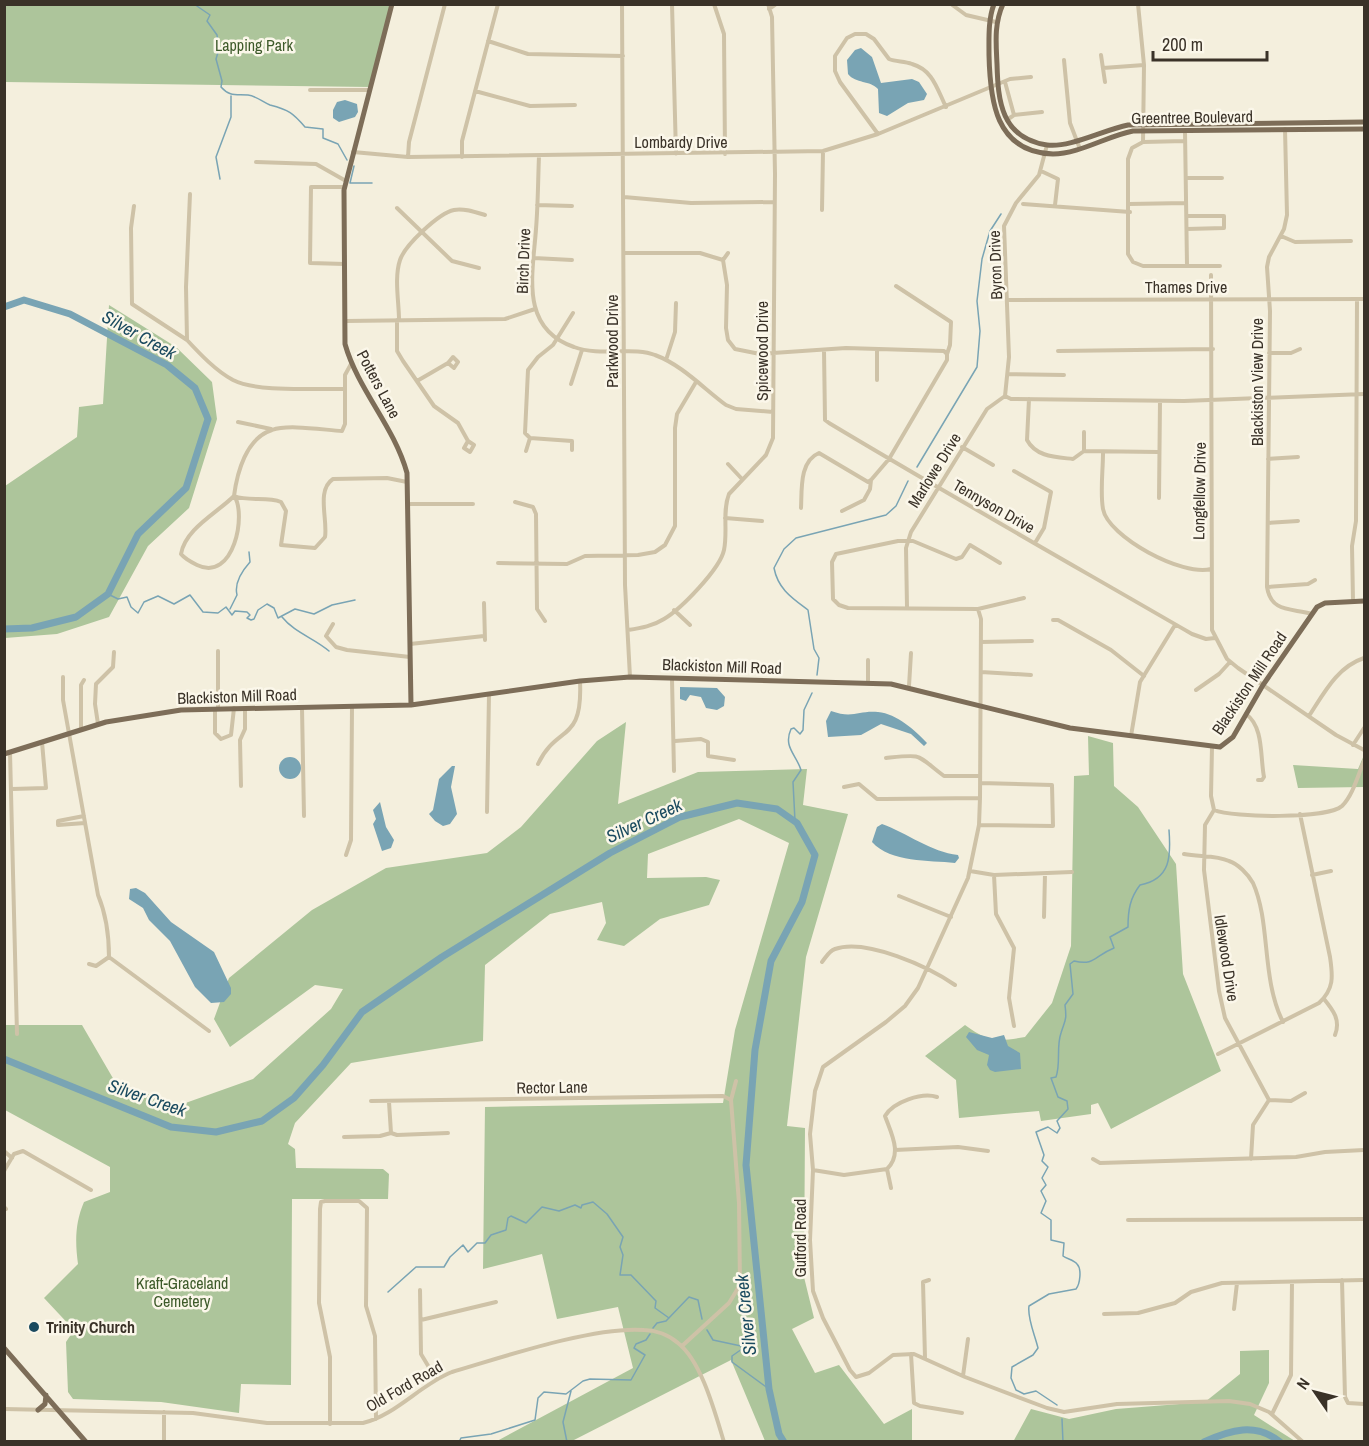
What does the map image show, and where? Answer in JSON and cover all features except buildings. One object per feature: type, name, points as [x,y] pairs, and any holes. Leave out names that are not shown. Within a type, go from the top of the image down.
[{"type":"main road","name":"Potters Lane","points":[[392,4],[346,184],[345,344],[351,364],[401,453],[408,482],[411,705]]},
{"type":"main road","points":[[994,4],[989,89],[992,107],[1004,129],[1028,149],[1045,153]]},
{"type":"main road","points":[[1003,4],[993,22],[999,105],[1006,120],[1026,137],[1047,145]]},
{"type":"main road","name":"Greentree Boulevard","points":[[1285,126],[1365,122]]},
{"type":"main road","name":"Greentree Boulevard","points":[[1047,145],[1077,141],[1105,129],[1253,126],[1365,129]]},
{"type":"main road","name":"Greentree Boulevard","points":[[1045,153],[1080,149],[1117,134],[1144,128]]},
{"type":"main road","points":[[1312,614],[1323,603],[1365,601]]},
{"type":"main road","name":"Blackiston Mill Road","points":[[7,753],[98,725],[181,710],[411,705],[580,681],[630,678],[868,682],[909,686],[980,707],[1070,728],[1220,747],[1229,742],[1263,685],[1312,614]]},
{"type":"main road","points":[[4,1348],[86,1442]]},
{"type":"main road","points":[[38,1410],[45,1404],[46,1395]]},
{"type":"street","points":[[408,157],[445,4]]},
{"type":"street","points":[[462,157],[462,141],[498,4]]},
{"type":"street","name":"Parkwood Drive","points":[[622,4],[625,555],[630,678]]},
{"type":"street","points":[[672,4],[676,154]]},
{"type":"street","points":[[714,4],[724,34],[725,154]]},
{"type":"street","points":[[768,7],[776,4]]},
{"type":"street","points":[[951,4],[966,15],[993,22]]},
{"type":"street","points":[[1138,4],[1144,65],[1143,142]]},
{"type":"street","name":"Spicewood Drive","points":[[628,630],[651,626],[666,618],[720,562],[725,549],[725,518],[729,494],[770,448],[774,354],[774,153],[773,28],[768,7]]},
{"type":"street","points":[[878,134],[835,71],[836,56],[840,46],[855,34],[866,34],[874,39],[889,59],[911,63],[925,70],[931,75],[946,107]]},
{"type":"street","points":[[488,41],[528,54],[623,56]]},
{"type":"street","points":[[1101,55],[1106,82]]},
{"type":"street","points":[[1064,60],[1070,123],[1080,149]]},
{"type":"street","points":[[1103,68],[1144,65]]},
{"type":"street","name":"Lombardy Drive","points":[[353,152],[408,157],[462,157],[823,151],[878,134],[1005,82],[1031,76]]},
{"type":"street","points":[[1005,82],[1014,115]]},
{"type":"street","points":[[310,90],[369,90]]},
{"type":"street","points":[[475,91],[530,106],[575,105]]},
{"type":"street","points":[[1006,120],[1014,115],[1042,112]]},
{"type":"street","name":"Blackiston View Drive","points":[[1267,588],[1269,256],[1281,236],[1287,214],[1285,126]]},
{"type":"street","points":[[1185,127],[1187,265]]},
{"type":"street","points":[[1185,141],[1143,142],[1129,153],[1128,254],[1133,262],[1143,266],[1220,266]]},
{"type":"street","name":"Byron Drive","points":[[1005,396],[1008,374],[1008,300],[1004,226],[1013,207],[1041,171],[1047,145]]},
{"type":"street","points":[[822,210],[823,151]]},
{"type":"street","name":"Birch Drive","points":[[539,156],[531,291],[540,321],[572,347],[582,350],[652,353],[666,360],[736,409],[773,412]]},
{"type":"street","points":[[256,162],[316,164],[346,184]]},
{"type":"street","points":[[1041,171],[1058,179],[1055,205]]},
{"type":"street","points":[[1186,178],[1222,178]]},
{"type":"street","points":[[345,264],[310,263],[310,222],[311,188],[346,184]]},
{"type":"street","points":[[187,340],[186,287],[190,194]]},
{"type":"street","points":[[624,197],[691,203],[774,202]]},
{"type":"street","points":[[1129,204],[1186,203]]},
{"type":"street","points":[[1023,204],[1130,212]]},
{"type":"street","points":[[134,206],[131,236],[132,304],[187,340],[201,355],[233,380],[266,386],[344,389]]},
{"type":"street","points":[[537,206],[572,206]]},
{"type":"street","points":[[397,208],[452,261],[479,268]]},
{"type":"street","points":[[468,441],[458,423],[434,405],[397,351],[398,277],[400,260],[408,245],[447,212],[456,209],[486,215]]},
{"type":"street","points":[[1187,216],[1224,216],[1224,228],[1187,229]]},
{"type":"street","points":[[1281,236],[1295,242],[1351,241]]},
{"type":"street","points":[[624,253],[700,253],[723,260]]},
{"type":"street","points":[[728,253],[723,260],[727,285],[728,340],[735,349],[748,353],[774,354],[877,349],[944,351],[947,354]]},
{"type":"street","points":[[534,258],[572,260]]},
{"type":"street","name":"Longfellow Drive","points":[[1211,275],[1212,630],[1230,662],[1353,745],[1365,750]]},
{"type":"street","points":[[842,511],[864,500],[870,489],[871,480],[889,459],[947,360],[951,322],[896,286]]},
{"type":"street","points":[[1353,601],[1352,546],[1356,521],[1357,299]]},
{"type":"street","name":"Thames Drive","points":[[1008,300],[1365,299]]},
{"type":"street","points":[[666,360],[675,332],[676,303]]},
{"type":"street","points":[[346,321],[505,319],[535,309]]},
{"type":"street","points":[[572,450],[572,441],[530,438],[525,433],[528,370],[558,337],[573,313]]},
{"type":"street","points":[[877,349],[877,380]]},
{"type":"street","points":[[1058,351],[1212,349]]},
{"type":"street","points":[[1269,353],[1291,353],[1300,349]]},
{"type":"street","points":[[571,384],[582,350]]},
{"type":"street","name":"Tennyson Drive","points":[[824,350],[825,420],[977,512],[1035,543],[1175,625],[1206,639],[1215,638]]},
{"type":"street","points":[[417,381],[448,363]]},
{"type":"street","points":[[238,422],[272,430],[342,431],[345,424],[345,370],[351,364]]},
{"type":"street","points":[[1008,374],[1064,375]]},
{"type":"street","points":[[498,563],[567,564],[585,556],[655,552],[665,545],[671,537],[675,509],[677,414],[696,382]]},
{"type":"street","points":[[1005,396],[1029,399],[1160,401],[1365,394]]},
{"type":"street","name":"Marlowe Drive","points":[[907,607],[908,542],[937,487],[987,409],[1005,396]]},
{"type":"street","points":[[1029,399],[1028,440],[1031,447],[1048,456],[1073,459],[1084,451],[1158,452]]},
{"type":"street","points":[[1158,498],[1160,401]]},
{"type":"street","points":[[234,496],[238,502],[237,521],[233,547],[226,562],[218,568],[209,569],[184,558],[181,554],[182,548],[193,530],[234,496],[247,452],[259,438],[272,430]]},
{"type":"street","points":[[1084,432],[1084,451]]},
{"type":"street","points":[[526,451],[530,438]]},
{"type":"street","points":[[962,447],[993,465]]},
{"type":"street","points":[[801,508],[804,473],[814,455],[819,453],[868,482],[871,480]]},
{"type":"street","points":[[1104,453],[1103,511],[1108,520],[1127,537],[1172,565],[1190,571],[1211,569]]},
{"type":"street","points":[[1268,459],[1298,457]]},
{"type":"street","points":[[728,464],[742,480]]},
{"type":"street","points":[[1014,471],[1051,492],[1044,528],[1035,543]]},
{"type":"street","points":[[234,496],[246,501],[272,499],[281,502],[286,511],[281,545],[315,548],[325,537],[325,489],[333,479],[387,478],[408,482]]},
{"type":"street","points":[[515,501],[533,507],[536,514],[537,609],[545,621]]},
{"type":"street","points":[[409,504],[473,504]]},
{"type":"street","points":[[725,518],[762,521]]},
{"type":"street","points":[[1268,523],[1298,520]]},
{"type":"street","points":[[1000,563],[970,545],[962,556],[956,559],[921,543],[908,542],[836,554],[832,562],[833,599],[839,605],[848,608],[978,609],[1024,598]]},
{"type":"street","points":[[1312,614],[1278,607],[1268,595],[1267,588],[1304,585],[1315,580]]},
{"type":"street","points":[[410,644],[484,638],[484,603]]},
{"type":"street","points":[[978,609],[981,642],[980,707]]},
{"type":"street","points":[[674,610],[690,625]]},
{"type":"street","points":[[1053,620],[1058,620],[1111,650],[1144,676]]},
{"type":"street","points":[[333,624],[326,636],[336,647],[410,657]]},
{"type":"street","points":[[1131,736],[1138,689],[1175,625]]},
{"type":"street","points":[[981,642],[1032,641]]},
{"type":"street","points":[[218,651],[215,733],[221,739],[231,735],[234,708]]},
{"type":"street","points":[[98,725],[95,689],[99,679],[113,667],[114,652]]},
{"type":"street","points":[[909,686],[911,653]]},
{"type":"street","points":[[1309,716],[1340,671],[1353,662],[1365,658]]},
{"type":"street","points":[[868,660],[868,682]]},
{"type":"street","points":[[1196,690],[1219,675],[1230,662]]},
{"type":"street","points":[[981,672],[1031,675]]},
{"type":"street","points":[[63,677],[61,688],[98,895],[103,908],[109,957],[209,1030]]},
{"type":"street","points":[[672,679],[675,771]]},
{"type":"street","points":[[81,730],[81,686],[84,680]]},
{"type":"street","points":[[538,764],[542,754],[572,728],[580,713],[580,681]]},
{"type":"street","points":[[487,812],[489,694]]},
{"type":"street","points":[[346,855],[351,840],[352,707]]},
{"type":"street","name":"Gutford Road","points":[[911,1354],[893,1355],[861,1377],[856,1377],[850,1370],[823,1318],[813,1291],[810,1240],[813,1170],[810,1134],[811,1109],[823,1067],[905,1006],[927,970],[951,917],[970,871],[979,825],[980,707]]},
{"type":"street","points":[[242,786],[240,740],[245,729],[245,708]]},
{"type":"street","points":[[302,708],[304,816]]},
{"type":"street","points":[[1246,714],[1254,722],[1259,736],[1264,777],[1258,780]]},
{"type":"street","points":[[1353,745],[1365,728]]},
{"type":"street","points":[[675,741],[701,739],[708,742],[708,756],[734,760]]},
{"type":"street","points":[[12,789],[46,788],[42,742]]},
{"type":"street","name":"Idlewood Drive","points":[[1212,747],[1211,796],[1214,810],[1205,825],[1204,857],[1206,894],[1219,991],[1225,1018],[1269,1100]]},
{"type":"street","points":[[7,753],[12,789],[17,1034]]},
{"type":"street","points":[[886,758],[909,755],[929,762],[944,776],[980,776]]},
{"type":"street","points":[[1214,810],[1224,814],[1332,813],[1342,806],[1365,760]]},
{"type":"street","points":[[979,825],[1053,826],[1052,785],[980,783]]},
{"type":"street","points":[[844,787],[859,784],[877,799],[980,798]]},
{"type":"street","points":[[1218,1054],[1324,999],[1330,989],[1333,978],[1300,814]]},
{"type":"street","points":[[84,816],[58,821],[58,825],[85,823]]},
{"type":"street","points":[[1184,854],[1218,857],[1232,861],[1252,881],[1258,900],[1273,998],[1283,1022]]},
{"type":"street","points":[[970,871],[994,875],[1072,872]]},
{"type":"street","points":[[1312,875],[1331,871]]},
{"type":"street","points":[[1044,918],[1045,874]]},
{"type":"street","points":[[994,875],[996,914],[1014,948],[1009,998],[1014,1026]]},
{"type":"street","points":[[899,896],[951,917]]},
{"type":"street","points":[[822,962],[835,949],[861,946],[927,970],[955,985]]},
{"type":"street","points":[[89,964],[96,966],[109,957]]},
{"type":"street","points":[[1324,999],[1337,1018],[1339,1026],[1335,1035]]},
{"type":"street","points":[[724,1442],[703,1382],[682,1346],[726,1306],[740,1285],[739,1203],[730,1100],[736,1081]]},
{"type":"street","points":[[1251,1159],[1253,1125],[1269,1100],[1291,1101],[1305,1093]]},
{"type":"street","points":[[813,1170],[844,1175],[887,1169],[895,1150],[892,1131],[885,1116],[888,1110],[896,1104],[929,1094],[937,1098]]},
{"type":"street","name":"Rector Lane","points":[[371,1101],[723,1096],[730,1100]]},
{"type":"street","points":[[389,1102],[391,1133]]},
{"type":"street","points":[[344,1137],[380,1136],[391,1133],[397,1135],[448,1133]]},
{"type":"street","points":[[895,1150],[958,1147],[988,1151]]},
{"type":"street","points":[[1093,1160],[1100,1163],[1251,1159],[1365,1150]]},
{"type":"street","points":[[4,1171],[18,1151],[26,1152],[91,1190]]},
{"type":"street","points":[[4,1152],[12,1158]]},
{"type":"street","points":[[887,1169],[891,1188]]},
{"type":"street","points":[[330,1424],[329,1351],[319,1303],[321,1202],[359,1201],[367,1208],[366,1306],[375,1336],[376,1419]]},
{"type":"street","points":[[1128,1221],[1365,1219]]},
{"type":"street","points":[[926,1359],[923,1282],[929,1280]]},
{"type":"street","points":[[1104,1314],[1138,1313],[1175,1303],[1204,1287],[1237,1283],[1365,1280]]},
{"type":"street","points":[[1342,1281],[1345,1397],[1348,1403],[1353,1405],[1365,1404]]},
{"type":"street","points":[[1272,1414],[1291,1375],[1292,1282]]},
{"type":"street","points":[[1233,1309],[1237,1283]]},
{"type":"street","points":[[420,1290],[421,1354],[436,1379]]},
{"type":"street","points":[[421,1320],[496,1302]]},
{"type":"street","name":"Old Ford Road","points":[[4,1409],[216,1414],[267,1423],[356,1424],[376,1419],[436,1379],[467,1367],[578,1338],[648,1330],[672,1338],[682,1346]]},
{"type":"street","points":[[963,1376],[968,1339]]},
{"type":"street","points":[[962,1413],[914,1403],[911,1354],[1047,1408],[1064,1412],[1117,1404],[1229,1401],[1250,1404],[1272,1414],[1303,1442]]},
{"type":"street","points":[[164,1412],[164,1442]]},
{"type":"green space","name":"Lapping Park","points":[[5,5],[391,5],[370,87],[5,82]]},
{"type":"green space","points":[[109,305],[176,347],[212,382],[217,419],[189,508],[148,546],[109,617],[57,634],[5,638],[5,486],[77,437],[79,407],[103,404]]},
{"type":"green space","name":"Kraft-Graceland Cemetery","points":[[626,722],[618,804],[698,772],[807,769],[803,805],[848,814],[806,957],[787,1126],[805,1128],[804,1277],[814,1318],[792,1329],[815,1373],[839,1365],[884,1424],[912,1409],[912,1441],[765,1441],[731,1360],[572,1441],[497,1441],[633,1368],[618,1307],[557,1319],[542,1254],[483,1269],[485,1107],[723,1103],[735,1030],[789,843],[739,819],[648,854],[647,878],[706,877],[720,880],[709,905],[660,919],[624,946],[597,940],[606,923],[602,902],[550,914],[485,965],[483,1041],[351,1063],[295,1123],[288,1144],[295,1149],[296,1168],[383,1169],[389,1174],[388,1199],[292,1199],[291,1385],[241,1384],[239,1413],[161,1402],[73,1399],[68,1392],[66,1342],[74,1330],[44,1298],[78,1264],[76,1233],[81,1210],[84,1202],[110,1192],[110,1167],[5,1110],[4,1025],[82,1025],[114,1080],[177,1106],[253,1079],[331,1009],[343,989],[315,985],[230,1047],[214,1019],[229,978],[312,910],[386,868],[487,853],[521,827],[597,741]]},
{"type":"green space","points":[[1088,736],[1113,743],[1114,786],[1138,807],[1176,864],[1183,974],[1221,1071],[1111,1129],[1098,1103],[1091,1105],[1091,1114],[1041,1121],[1039,1111],[959,1118],[956,1080],[925,1056],[965,1025],[987,1038],[1007,1040],[1025,1037],[1052,1003],[1071,946],[1074,776],[1089,775]]},
{"type":"green space","points":[[1364,755],[1364,787],[1298,788],[1293,765],[1358,769]]},
{"type":"green space","points":[[1269,1350],[1269,1383],[1254,1415],[1295,1441],[1013,1442],[1031,1409],[1069,1419],[1116,1409],[1205,1402],[1240,1374],[1240,1351]]},
{"type":"water","points":[[861,48],[872,57],[881,83],[912,79],[919,82],[927,94],[924,100],[908,103],[887,116],[879,113],[878,89],[848,74],[847,60],[855,50]]},
{"type":"water","points":[[345,100],[357,104],[358,112],[355,117],[339,122],[333,118],[333,110],[337,102]]},
{"type":"water","points":[[680,687],[717,688],[725,697],[724,706],[717,710],[706,708],[701,697],[690,695],[686,701],[680,699]]},
{"type":"water","points":[[831,711],[845,714],[885,713],[905,723],[927,743],[924,746],[911,734],[881,724],[861,735],[828,737],[826,721]]},
{"type":"water","points":[[290,757],[298,760],[301,768],[298,776],[290,779],[282,776],[279,768],[282,760]]},
{"type":"water","points":[[452,766],[455,766],[451,787],[457,814],[450,824],[443,826],[429,814],[433,810],[439,779]]},
{"type":"water","points":[[380,802],[386,827],[394,840],[391,848],[382,851],[373,824],[376,819],[373,810]]},
{"type":"water","points":[[882,824],[938,850],[958,855],[959,858],[955,863],[911,859],[889,854],[872,842],[877,827]]},
{"type":"water","points":[[136,888],[145,893],[171,922],[214,952],[231,988],[231,994],[224,1002],[211,1003],[195,987],[170,941],[149,920],[143,908],[129,899],[130,889]]},
{"type":"water","points":[[969,1032],[992,1038],[1004,1035],[1008,1046],[1020,1053],[1021,1069],[995,1072],[990,1070],[987,1065],[989,1055],[977,1050],[966,1037]]},
{"type":"waterway","points":[[194,4],[210,15],[207,21],[217,35],[219,49],[216,59],[222,81],[221,87],[230,94],[251,96],[286,110],[305,127],[323,129],[323,138],[338,144],[347,160]]},
{"type":"waterway","points":[[220,179],[216,157],[231,117],[231,96]]},
{"type":"waterway","points":[[354,166],[350,183],[372,183]]},
{"type":"waterway","points":[[917,467],[977,367],[980,331],[977,301],[982,259],[990,231],[1001,214]]},
{"type":"waterway","name":"Silver Creek","points":[[4,307],[24,300],[70,314],[167,365],[195,388],[208,419],[186,488],[138,534],[108,594],[76,617],[32,628],[4,629]]},
{"type":"waterway","points":[[817,675],[819,658],[814,649],[808,610],[782,587],[774,568],[784,549],[796,538],[886,515],[896,506],[908,481]]},
{"type":"waterway","points":[[230,609],[237,595],[239,577],[250,562],[249,552]]},
{"type":"waterway","points":[[108,594],[118,599],[127,597],[131,607],[138,613],[144,602],[158,596],[174,604],[190,595],[203,612],[218,613],[226,607],[232,615],[235,611],[247,612],[250,615],[247,618],[251,620],[254,619],[258,610],[267,604],[274,608],[278,618],[295,609],[314,614],[332,605],[355,600]]},
{"type":"waterway","points":[[282,617],[329,651]]},
{"type":"waterway","points":[[795,821],[793,782],[801,770],[788,741],[791,729],[794,728],[800,734],[803,730],[804,710],[812,693]]},
{"type":"waterway","name":"Silver Creek","points":[[4,1059],[171,1127],[216,1132],[262,1121],[294,1098],[323,1065],[362,1012],[442,957],[610,853],[680,817],[737,803],[777,809],[797,823],[815,855],[802,902],[771,961],[755,1050],[746,1165],[769,1389],[779,1434],[784,1442]]},
{"type":"waterway","points":[[1057,1405],[1036,1391],[1024,1394],[1016,1390],[1011,1378],[1012,1367],[1033,1355],[1038,1348],[1030,1321],[1029,1306],[1049,1294],[1076,1289],[1080,1277],[1077,1264],[1063,1256],[1064,1243],[1051,1240],[1051,1220],[1041,1213],[1046,1201],[1041,1191],[1046,1185],[1042,1178],[1048,1167],[1042,1161],[1044,1155],[1036,1132],[1048,1127],[1057,1133],[1060,1128],[1057,1121],[1068,1109],[1067,1101],[1058,1097],[1051,1078],[1056,1077],[1057,1072],[1060,1038],[1066,1017],[1065,1005],[1073,994],[1070,964],[1074,961],[1091,961],[1114,948],[1110,937],[1128,927],[1130,904],[1140,885],[1158,878],[1167,865],[1170,849],[1169,830]]},
{"type":"waterway","points":[[388,1292],[416,1267],[444,1267],[450,1257],[463,1245],[468,1252],[477,1243],[485,1243],[491,1235],[506,1230],[508,1218],[511,1216],[526,1223],[542,1207],[559,1211],[575,1205],[581,1208],[582,1205],[593,1202],[607,1214],[623,1237],[620,1247],[623,1255],[620,1275],[631,1275],[656,1301],[655,1308],[669,1318]]},
{"type":"waterway","points":[[653,1328],[657,1323],[666,1321],[689,1297],[698,1300],[702,1319]]},
{"type":"waterway","points":[[707,1330],[713,1340],[741,1346],[742,1349],[732,1356],[732,1362],[769,1389]]},
{"type":"waterway","points":[[459,1442],[461,1438],[491,1434],[535,1420],[538,1398],[544,1392],[566,1394],[583,1381],[590,1379],[631,1380],[645,1355],[634,1348],[636,1344],[646,1340],[650,1334]]},
{"type":"waterway","points":[[567,1442],[563,1422],[571,1391]]},
{"type":"waterway","points":[[1062,1419],[1063,1442]]},
{"type":"waterway","name":"Silver Creek","points":[[1204,1442],[1223,1434],[1243,1430],[1262,1432],[1280,1442]]},
{"type":"place","name":"Trinity Church","points":[[34,1327]]}]
